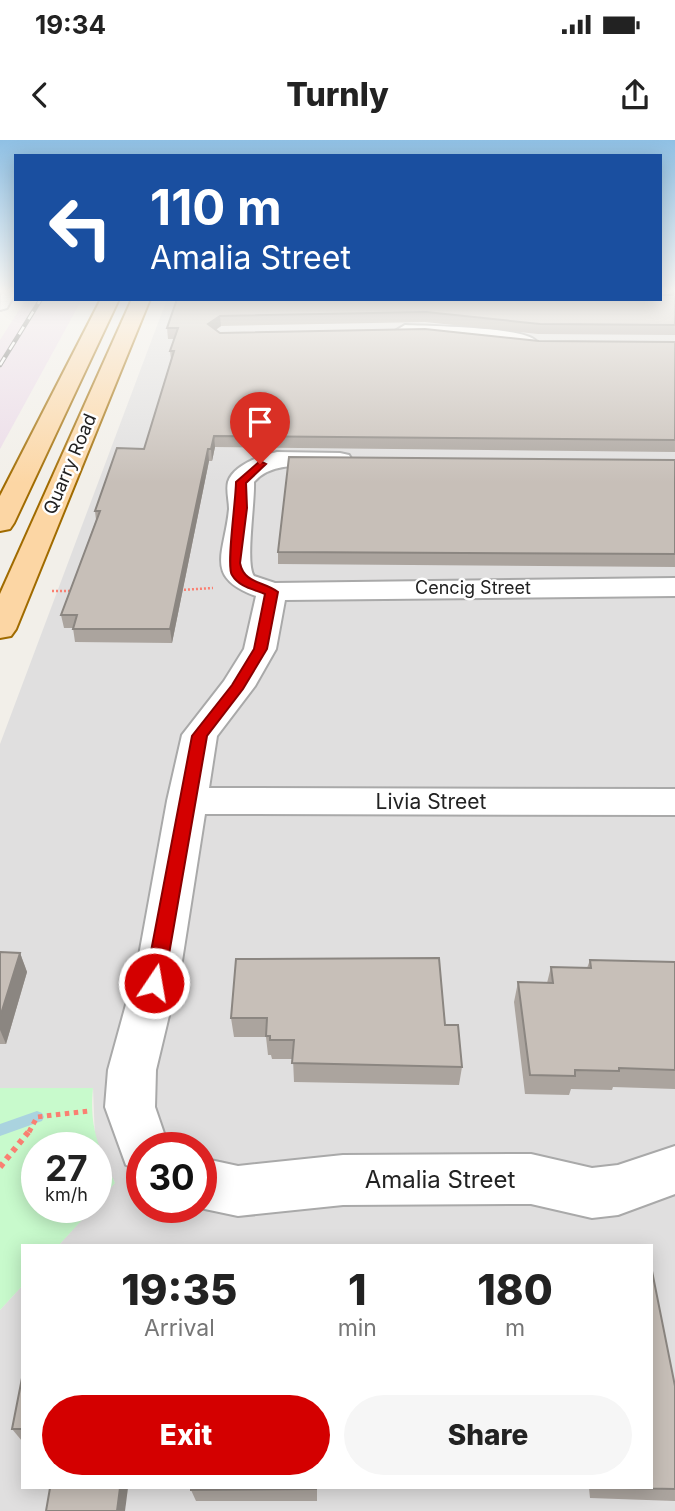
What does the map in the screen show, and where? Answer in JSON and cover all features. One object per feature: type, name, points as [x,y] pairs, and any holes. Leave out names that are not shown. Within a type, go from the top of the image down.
[{"type":"main road","name":"Quarry Road","points":[[0,523],[83,355]]},
{"type":"main road","name":"Quarry Road","points":[[0,629],[117,355]]},
{"type":"street","points":[[137,1127],[132,1070],[160,961],[186,801],[200,736],[238,687],[260,649],[258,587],[236,573],[234,563],[242,508],[241,482],[260,464],[277,459],[362,461]]},
{"type":"street","name":"Cencig Street","points":[[258,587],[675,587]]},
{"type":"street","name":"Livia Street","points":[[186,801],[675,802]]},
{"type":"street","name":"Amalia Street","points":[[217,1186],[238,1191],[343,1180],[531,1179],[592,1193],[618,1190],[675,1170]]},
{"type":"path","points":[[171,590],[258,587]]},
{"type":"path","points":[[52,591],[79,591]]},
{"type":"path","points":[[0,1167],[25,1139],[37,1117],[137,1127]]},
{"type":"shaded area","points":[[0,355],[51,355],[0,449]]},
{"type":"shaded area","points":[[146,355],[675,355],[675,1511],[0,1511],[0,1310],[21,1287],[21,1489],[653,1489],[653,1244],[60,1244],[79,1223],[112,1223],[112,1186],[115,1183],[112,1176],[112,1132],[95,1132],[93,1088],[0,1088],[0,744]]},
{"type":"green space","points":[[0,1088],[93,1088],[92,1115],[95,1132],[21,1132],[21,1223],[79,1223],[60,1244],[21,1244],[21,1287],[0,1310]]},
{"type":"building","points":[[173,355],[675,355],[675,440],[214,436],[211,449],[208,449],[170,629],[73,629],[77,615],[61,615],[100,511],[95,511],[117,448],[144,449]]},
{"type":"building","points":[[289,457],[675,460],[675,554],[278,552]]},
{"type":"building","points":[[0,952],[20,953],[0,1017]]},
{"type":"building","points":[[439,958],[445,1025],[458,1025],[462,1067],[292,1063],[294,1040],[270,1040],[270,1036],[266,1036],[267,1018],[231,1018],[236,959]]},
{"type":"building","points":[[590,960],[675,962],[675,1070],[619,1068],[619,1071],[575,1070],[575,1076],[530,1075],[518,982],[553,983],[551,967],[591,968]]},
{"type":"building","points":[[653,1276],[675,1386],[675,1489],[653,1489]]},
{"type":"building","points":[[21,1383],[21,1429],[12,1429]]},
{"type":"building","points":[[50,1489],[120,1489],[117,1511],[46,1511]]},
{"type":"building","points":[[191,1489],[316,1489],[191,1490]]},
{"type":"waterway","points":[[0,1130],[37,1117]]},
{"type":"railway","points":[[0,365],[6,355]]},
{"type":"route","points":[[154,983],[200,736],[238,687],[260,649],[272,592],[244,582],[236,573],[234,563],[242,508],[241,482],[260,464]]}]
